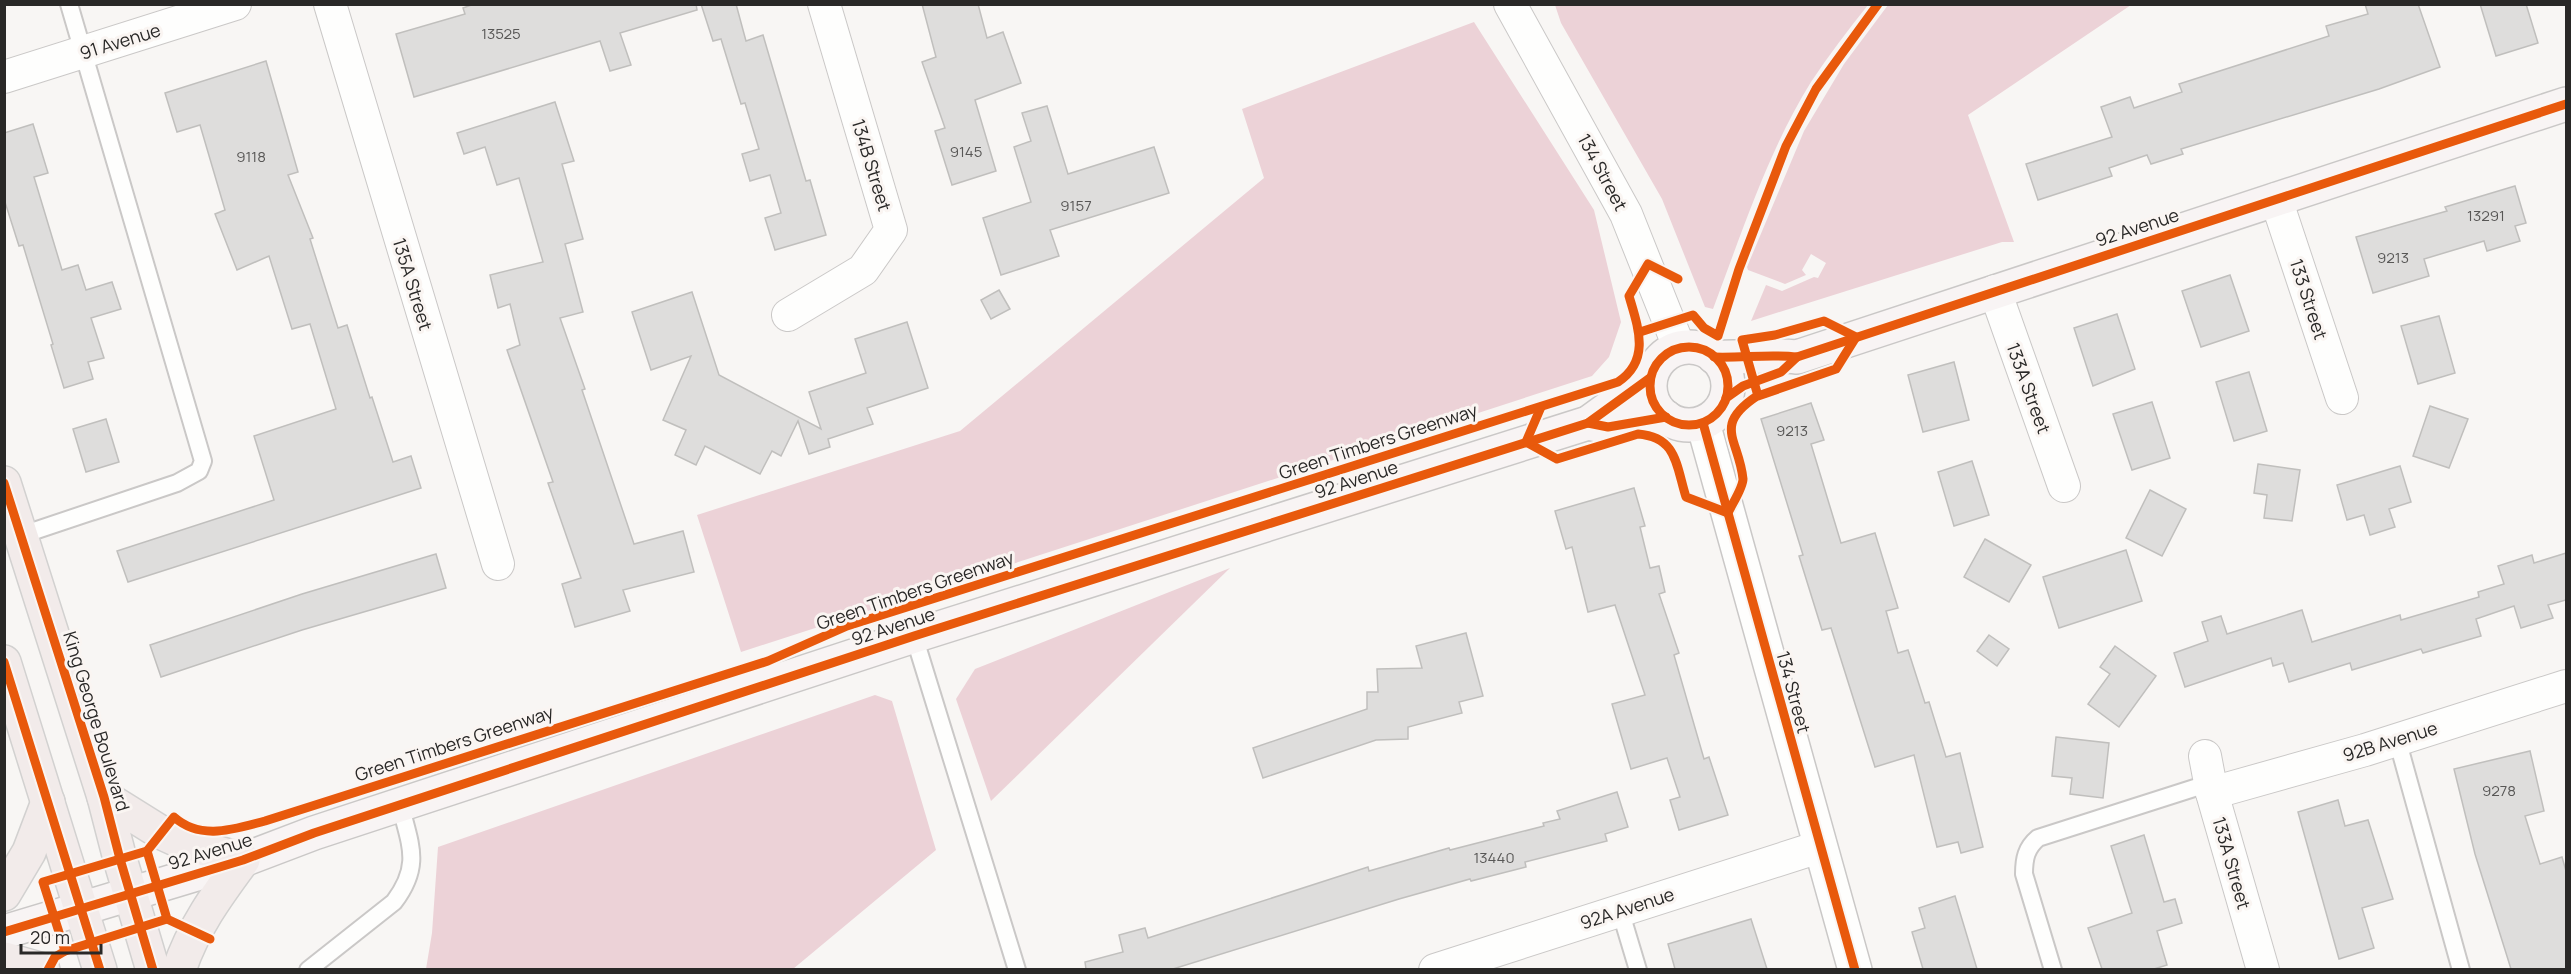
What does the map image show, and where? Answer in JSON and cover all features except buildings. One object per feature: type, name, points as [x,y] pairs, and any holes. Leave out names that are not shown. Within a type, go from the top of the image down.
[{"type":"main road","name":"92 Avenue","points":[[1714,357],[1748,358],[1777,355],[1797,357],[2276,199],[2566,108]]},
{"type":"main road","points":[[1694,347],[1714,357],[1726,374],[1728,389],[1726,398],[1716,415],[1703,423],[1687,426],[1671,422],[1659,412],[1651,398],[1650,378],[1654,367],[1664,355],[1679,348],[1694,347]]},
{"type":"main road","points":[[1726,398],[1754,381],[1781,372],[1797,357]]},
{"type":"main road","points":[[1588,423],[1650,378]]},
{"type":"main road","points":[[1588,423],[1608,427],[1666,417]]},
{"type":"main road","name":"92 Avenue","points":[[4,932],[243,860],[400,804],[914,636],[1588,423]]},
{"type":"main road","name":"King George Boulevard","points":[[4,483],[104,797],[153,969]]},
{"type":"main road","points":[[4,662],[100,969]]},
{"type":"main road","points":[[104,797],[160,832],[184,843],[243,860],[212,902],[193,933],[178,969]]},
{"type":"main road","points":[[4,894],[29,852],[48,802]]},
{"type":"main road","points":[[4,959],[43,969]]},
{"type":"street","name":"91 Avenue","points":[[4,77],[235,4]]},
{"type":"street","name":"135A Street","points":[[330,4],[498,564]]},
{"type":"street","name":"134B Street","points":[[788,315],[863,270],[891,230],[824,4]]},
{"type":"street","name":"134 Street","points":[[1510,4],[1626,214],[1679,348]]},
{"type":"street","name":"133 Street","points":[[2276,199],[2342,398]]},
{"type":"street","name":"133A Street","points":[[1995,291],[2064,486]]},
{"type":"street","name":"134 Street","points":[[1703,423],[1819,848],[1855,969]]},
{"type":"street","name":"92B Avenue","points":[[2209,777],[2397,739],[2566,686]]},
{"type":"street","name":"133A Street","points":[[2209,777],[2262,969]]},
{"type":"street","name":"92A Avenue","points":[[1435,969],[1819,848]]},
{"type":"lane","points":[[22,535],[177,483],[199,471],[203,461],[69,4]]},
{"type":"lane","points":[[914,636],[1017,969]]},
{"type":"lane","points":[[2397,739],[2461,969]]},
{"type":"lane","points":[[2053,969],[2024,874],[2024,862],[2031,844],[2038,838],[2209,777]]},
{"type":"lane","points":[[308,969],[394,902],[404,889],[413,866],[400,804]]},
{"type":"lane","points":[[1620,910],[1638,969]]},
{"type":"shaded area","points":[[1555,5],[1868,5],[1811,82],[1782,135],[1757,193],[1713,309],[1705,307],[1662,199],[1561,23]]},
{"type":"shaded area","points":[[1888,5],[2131,5],[1968,115],[2014,242],[2002,242],[1751,321],[1766,285],[1782,291],[1814,277],[1818,278],[1826,263],[1811,254],[1802,270],[1806,275],[1785,284],[1748,270],[1747,267],[1804,131],[1844,64]]},
{"type":"shaded area","points":[[1474,22],[1594,210],[1621,322],[1609,357],[1592,376],[741,652],[697,515],[960,431],[1264,178],[1242,109]]},
{"type":"shaded area","points":[[1230,568],[991,801],[956,699],[975,669]]},
{"type":"shaded area","points":[[875,695],[892,701],[936,850],[793,969],[426,969],[432,933],[438,847]]},
{"type":"cycle path","points":[[1640,332],[1693,315],[1704,328],[1718,336],[1739,269],[1786,146],[1816,89],[1878,4]]},
{"type":"cycle path","points":[[1714,357],[1797,357],[2566,104]]},
{"type":"cycle path","name":"Green Timbers Greenway","points":[[48,970],[55,957],[65,951],[43,882],[147,851],[174,817],[195,829],[206,831],[230,830],[265,821],[768,661],[847,626],[1618,382],[1635,364],[1638,353],[1638,331],[1629,296],[1648,264],[1678,279]]},
{"type":"cycle path","points":[[1541,407],[1526,442],[1557,459],[1638,434],[1651,436],[1668,447],[1673,455],[1686,497],[1728,513],[1743,483],[1741,465],[1732,434],[1735,416],[1757,396],[1758,396],[1836,369],[1856,337],[1824,321],[1775,335],[1742,340],[1758,396]]},
{"type":"cycle path","points":[[1689,347],[1704,350],[1717,358],[1725,371],[1728,386],[1725,401],[1717,414],[1704,422],[1689,425],[1674,422],[1661,414],[1653,401],[1650,386],[1653,371],[1661,358],[1674,350],[1689,347]]},
{"type":"cycle path","points":[[1726,398],[1743,386],[1781,372],[1797,357]]},
{"type":"cycle path","points":[[4,932],[243,860],[314,833],[914,636],[1588,423],[1650,378]]},
{"type":"cycle path","points":[[1588,423],[1608,427],[1666,417]]},
{"type":"cycle path","points":[[1703,423],[1855,970]]},
{"type":"cycle path","points":[[4,483],[104,797],[153,970]]},
{"type":"cycle path","points":[[4,662],[100,970]]},
{"type":"cycle path","points":[[147,851],[167,919],[210,939]]},
{"type":"cycle path","points":[[65,951],[167,919]]}]
